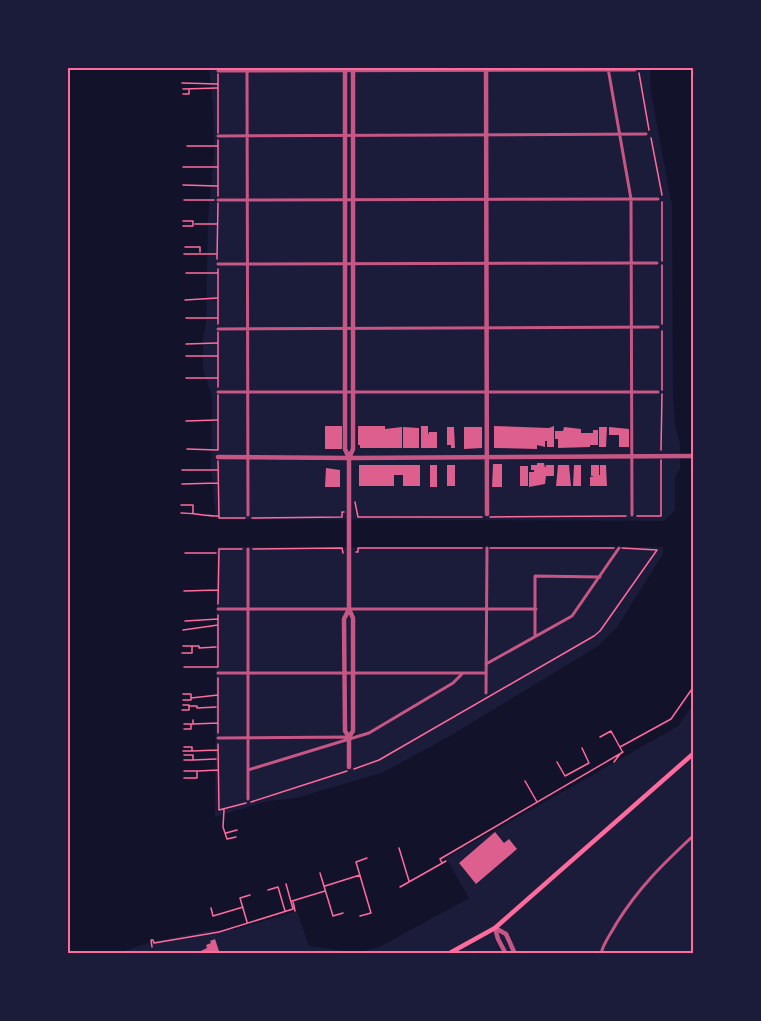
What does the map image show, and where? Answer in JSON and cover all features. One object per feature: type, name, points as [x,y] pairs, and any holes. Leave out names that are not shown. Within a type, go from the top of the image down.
[{"type":"main road","points":[[448,954],[495,927],[693,753]]},
{"type":"street","points":[[608,68],[631,199],[632,515]]},
{"type":"street","points":[[218,72],[247,69],[608,68],[635,70]]},
{"type":"street","points":[[247,69],[248,515]]},
{"type":"street","points":[[345,69],[345,449],[349,458]]},
{"type":"street","points":[[349,738],[353,731],[353,618],[349,609],[349,458],[353,448],[353,69]]},
{"type":"street","points":[[486,69],[487,514]]},
{"type":"street","points":[[218,136],[646,134]]},
{"type":"street","points":[[218,200],[660,199]]},
{"type":"street","points":[[218,264],[657,263]]},
{"type":"street","points":[[218,329],[658,327]]},
{"type":"street","points":[[218,392],[658,392]]},
{"type":"street","points":[[218,457],[693,456]]},
{"type":"street","points":[[486,548],[486,693]]},
{"type":"street","points":[[486,664],[572,616],[620,548]]},
{"type":"street","points":[[248,549],[248,799]]},
{"type":"street","points":[[535,635],[535,576],[600,577]]},
{"type":"street","points":[[218,609],[536,609]]},
{"type":"street","points":[[349,609],[344,619],[345,731],[349,738],[349,767]]},
{"type":"street","points":[[218,673],[486,673]]},
{"type":"street","points":[[248,770],[369,733],[453,683],[463,673]]},
{"type":"street","points":[[218,738],[349,738]]},
{"type":"street","points":[[601,954],[624,912],[648,878],[693,835]]},
{"type":"street","points":[[495,927],[506,954]]},
{"type":"street","points":[[495,927],[506,934],[515,954]]},
{"type":"path","points":[[218,72],[219,517]]},
{"type":"path","points":[[182,83],[218,84]]},
{"type":"path","points":[[183,89],[218,88]]},
{"type":"path","points":[[183,94],[189,94],[189,89]]},
{"type":"path","points":[[187,146],[218,146]]},
{"type":"path","points":[[183,167],[218,167]]},
{"type":"path","points":[[183,185],[218,186]]},
{"type":"path","points":[[638,516],[661,516],[660,199]]},
{"type":"path","points":[[184,200],[218,200]]},
{"type":"path","points":[[183,221],[193,221],[193,224]]},
{"type":"path","points":[[183,226],[218,224]]},
{"type":"path","points":[[184,247],[200,248],[200,254]]},
{"type":"path","points":[[184,254],[217,254]]},
{"type":"path","points":[[186,273],[218,273]]},
{"type":"path","points":[[184,300],[218,298]]},
{"type":"path","points":[[186,318],[218,318]]},
{"type":"path","points":[[186,344],[218,343]]},
{"type":"path","points":[[186,356],[218,356]]},
{"type":"path","points":[[186,378],[218,378]]},
{"type":"path","points":[[186,421],[218,420]]},
{"type":"path","points":[[187,449],[218,450]]},
{"type":"path","points":[[182,470],[218,470]]},
{"type":"path","points":[[182,484],[219,483]]},
{"type":"path","points":[[181,513],[219,517],[342,517],[342,512],[345,511],[346,517],[349,518],[355,516],[356,502],[358,517],[626,516]]},
{"type":"path","points":[[181,505],[193,505],[193,513]]},
{"type":"path","points":[[344,553],[342,553],[342,548],[219,549],[219,810],[379,760],[589,640],[600,631],[657,548],[358,548],[356,552]]},
{"type":"path","points":[[185,554],[216,553]]},
{"type":"path","points":[[184,591],[219,590]]},
{"type":"path","points":[[184,621],[218,618]]},
{"type":"path","points":[[183,630],[218,625]]},
{"type":"path","points":[[183,646],[218,647]]},
{"type":"path","points":[[182,653],[192,653],[192,646]]},
{"type":"path","points":[[184,667],[218,667]]},
{"type":"path","points":[[620,747],[671,719],[693,686]]},
{"type":"path","points":[[183,694],[191,694],[191,698]]},
{"type":"path","points":[[183,700],[218,695]]},
{"type":"path","points":[[183,705],[197,706],[197,708],[218,706]]},
{"type":"path","points":[[182,710],[189,710],[189,706]]},
{"type":"path","points":[[184,729],[191,729],[194,720]]},
{"type":"path","points":[[184,724],[218,723]]},
{"type":"path","points":[[600,737],[611,731],[623,752]]},
{"type":"path","points":[[184,747],[192,747],[192,751]]},
{"type":"path","points":[[557,762],[565,776],[590,763],[582,748]]},
{"type":"path","points":[[183,751],[218,750]]},
{"type":"path","points":[[614,762],[623,752]]},
{"type":"path","points":[[442,862],[440,859],[623,752]]},
{"type":"path","points":[[184,755],[193,755],[193,760]]},
{"type":"path","points":[[184,760],[218,759]]},
{"type":"path","points":[[577,769],[582,777]]},
{"type":"path","points":[[184,771],[218,770]]},
{"type":"path","points":[[184,778],[197,778],[197,771]]},
{"type":"path","points":[[525,781],[537,803]]},
{"type":"path","points":[[224,809],[223,823],[227,839],[236,837]]},
{"type":"path","points":[[225,833],[237,830]]},
{"type":"path","points":[[399,848],[409,882]]},
{"type":"path","points":[[360,916],[371,913],[356,862],[367,858]]},
{"type":"path","points":[[400,887],[446,861]]},
{"type":"path","points":[[320,873],[333,916],[343,913]]},
{"type":"path","points":[[324,886],[360,875]]},
{"type":"path","points":[[286,884],[295,911]]},
{"type":"path","points":[[268,890],[278,887],[285,912]]},
{"type":"path","points":[[292,902],[326,891]]},
{"type":"path","points":[[248,923],[240,898],[250,895]]},
{"type":"path","points":[[152,947],[151,940],[154,943],[219,932],[285,912],[293,909],[292,902]]},
{"type":"path","points":[[211,908],[213,916],[243,907]]},
{"type":"shaded area","points":[[68,68],[209,68],[214,154],[208,221],[203,369],[212,397],[211,468],[216,519],[664,521],[675,510],[675,478],[680,468],[680,445],[675,424],[673,395],[672,206],[651,93],[650,68],[693,68],[693,705],[678,726],[446,858],[469,898],[381,946],[353,952],[309,946],[297,911],[234,930],[212,930],[151,942],[124,951],[124,953],[68,953]],"holes":[[[217,547],[663,547],[663,554],[617,627],[598,646],[450,736],[384,772],[297,798],[268,801],[215,817]]]},
{"type":"building","points":[[325,426],[342,426],[342,449],[325,449]]},
{"type":"building","points":[[358,426],[385,426],[385,429],[402,427],[402,448],[360,448]]},
{"type":"building","points":[[421,426],[428,426],[428,435],[429,432],[437,432],[437,448],[421,448]]},
{"type":"building","points":[[494,426],[549,428],[554,426],[554,447],[547,447],[547,441],[545,441],[545,447],[537,445],[537,449],[494,448]]},
{"type":"building","points":[[403,427],[419,428],[419,448],[403,448]]},
{"type":"building","points":[[447,427],[454,427],[455,448],[447,445]]},
{"type":"building","points":[[464,427],[482,427],[482,448],[464,449]]},
{"type":"building","points":[[564,427],[581,429],[581,433],[593,433],[593,430],[598,430],[598,445],[558,448],[555,431],[563,431]]},
{"type":"building","points":[[599,427],[607,427],[606,447],[599,447]]},
{"type":"building","points":[[609,427],[629,429],[629,447],[619,447],[619,435],[609,435]]},
{"type":"building","points":[[537,463],[544,463],[545,468],[546,465],[554,465],[554,476],[546,476],[545,484],[529,487],[529,472],[534,472],[531,470],[531,465],[537,465]]},
{"type":"building","points":[[493,464],[502,464],[502,487],[492,487]]},
{"type":"building","points":[[359,465],[420,465],[420,486],[403,486],[403,475],[394,475],[394,486],[359,486]]},
{"type":"building","points":[[430,465],[437,465],[437,487],[430,487]]},
{"type":"building","points":[[447,465],[455,465],[455,486],[447,486]]},
{"type":"building","points":[[558,465],[569,465],[571,486],[556,486]]},
{"type":"building","points":[[574,465],[581,465],[581,486],[573,486]]},
{"type":"building","points":[[591,465],[599,465],[600,475],[600,465],[606,465],[607,486],[590,486],[590,477],[594,477],[591,476]]},
{"type":"building","points":[[520,466],[528,466],[528,486],[520,486]]},
{"type":"building","points":[[326,468],[340,470],[340,487],[325,487]]},
{"type":"building","points":[[495,832],[504,843],[509,839],[517,849],[476,884],[459,863]]},
{"type":"building","points":[[215,939],[220,954],[194,954],[207,948],[206,945]]}]
